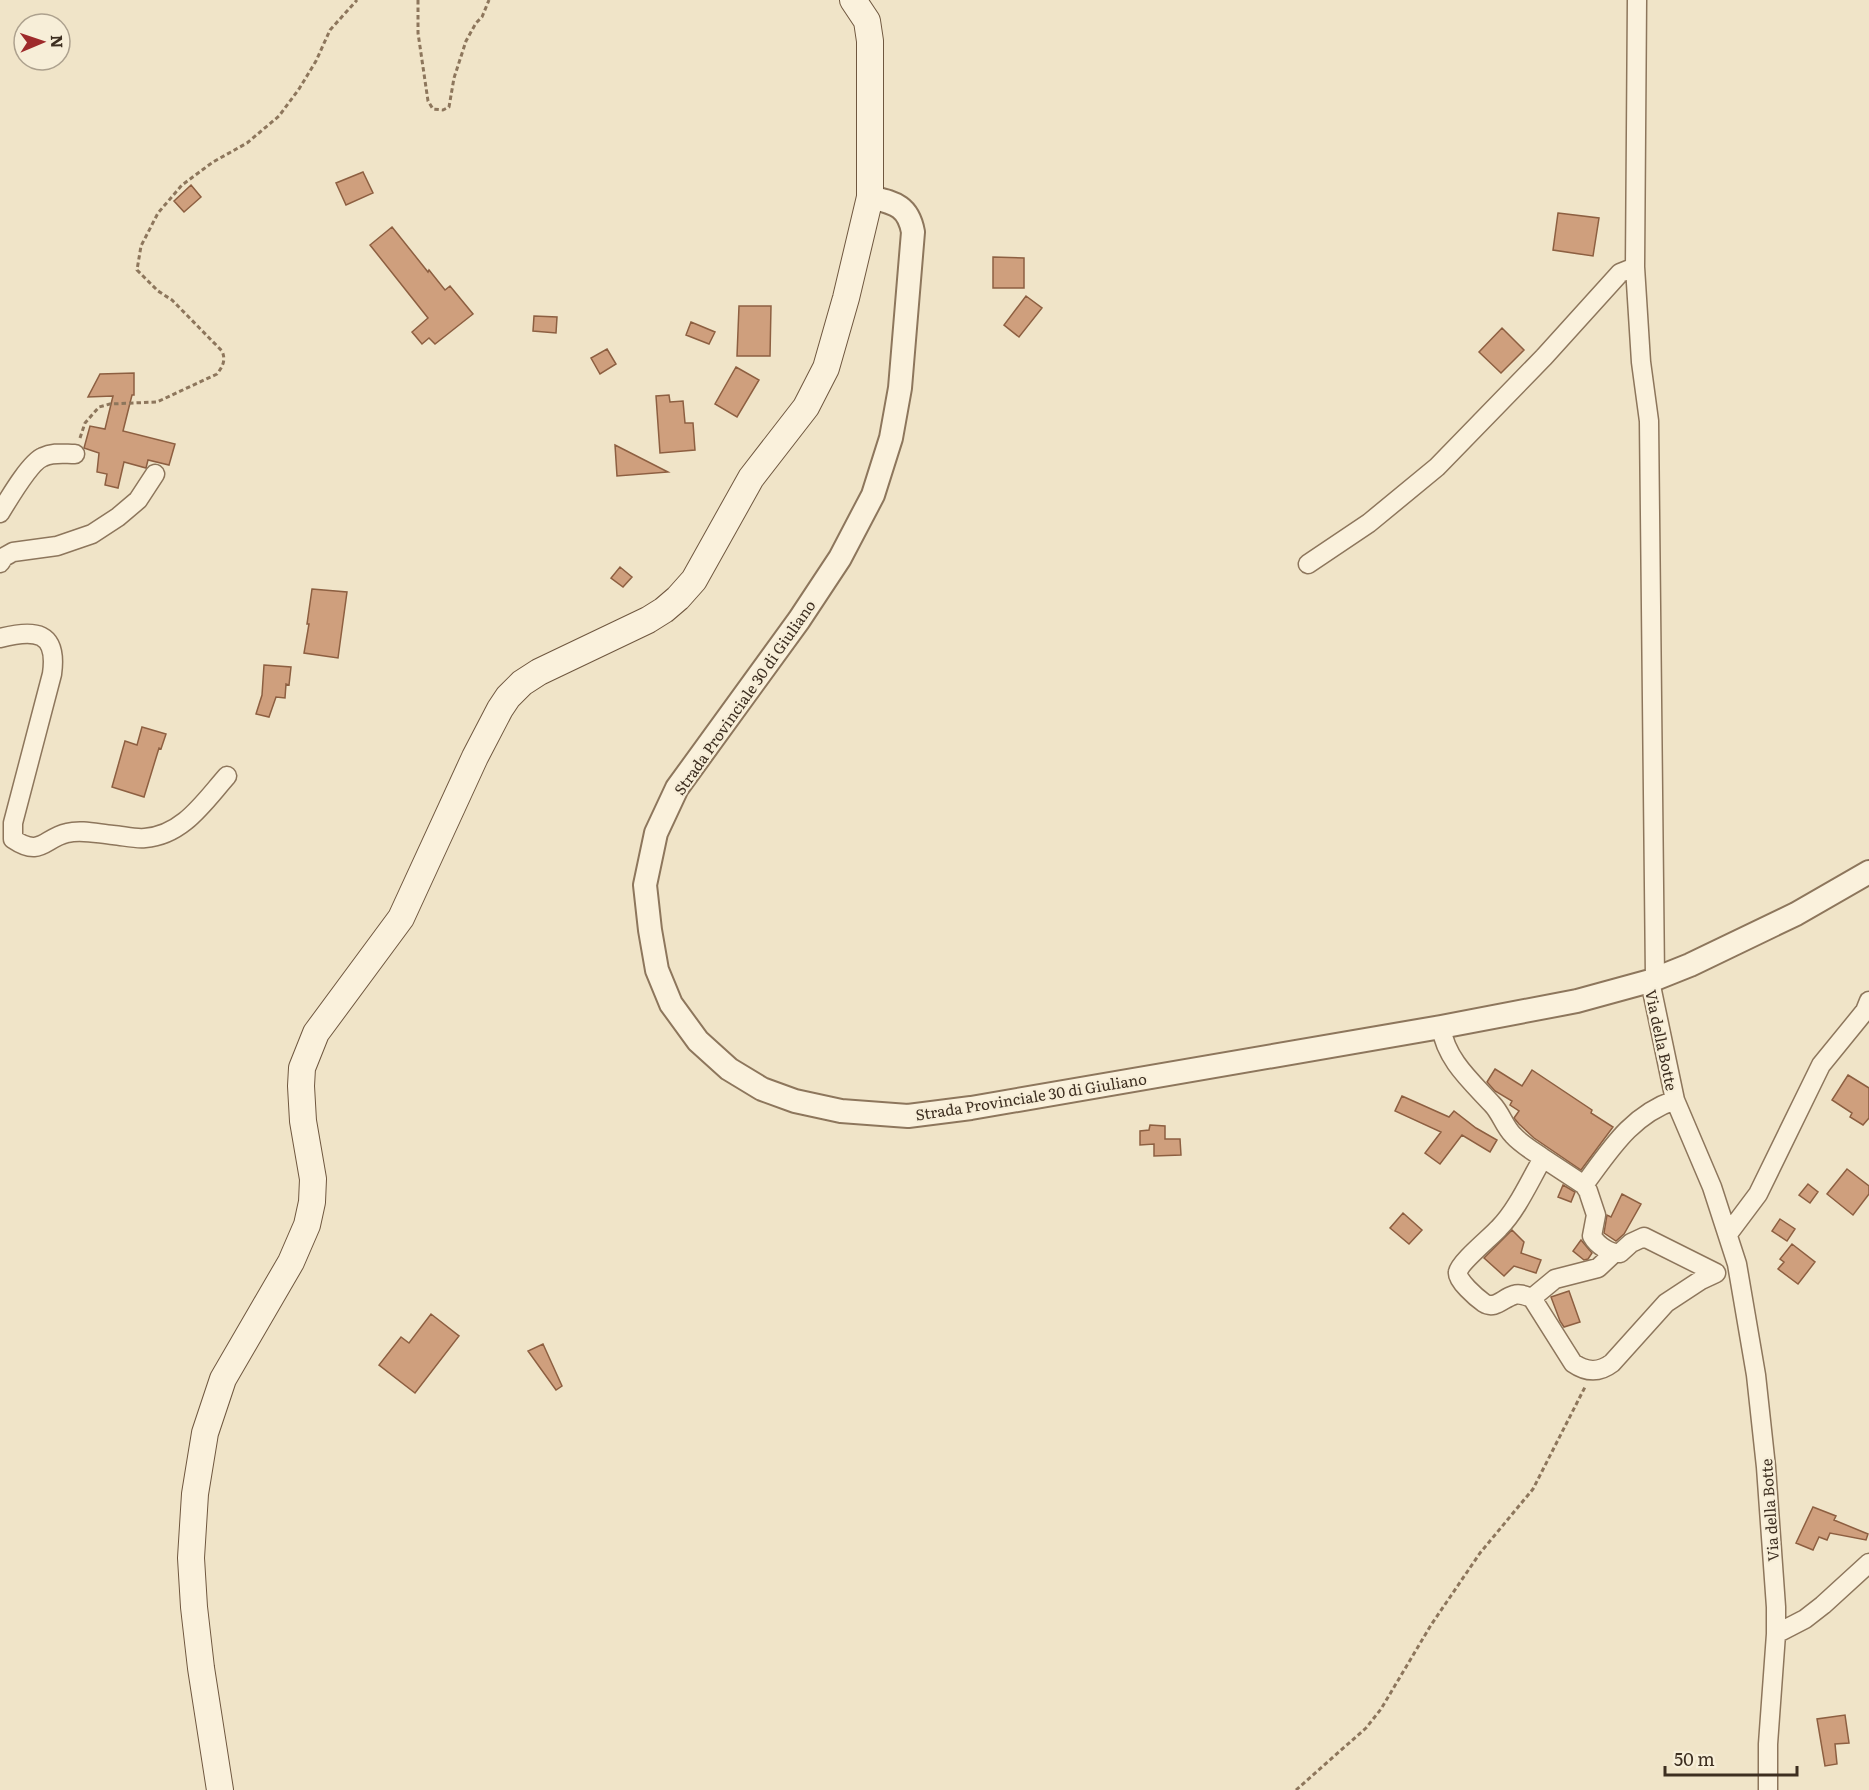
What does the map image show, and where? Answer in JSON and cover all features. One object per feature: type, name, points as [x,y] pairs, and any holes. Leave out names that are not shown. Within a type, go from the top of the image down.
[{"type":"main road","points":[[220,1790],[194,1607],[191,1558],[195,1494],[205,1433],[223,1380],[291,1262],[308,1225],[313,1179],[303,1121],[302,1068],[316,1033],[401,918],[475,757],[508,697],[522,683],[539,672],[648,620],[678,598],[694,580],[751,478],[806,407],[826,368],[846,298],[870,196],[870,41],[867,21],[853,0]]},
{"type":"street","name":"Via della Botte","points":[[1637,0],[1635,267],[1641,362],[1649,421],[1652,980],[1675,1100],[1712,1187],[1739,1271],[1756,1375],[1766,1467],[1776,1606],[1767,1790]]},
{"type":"street","name":"Strada Provinciale 30 di Giuliano","points":[[870,196],[894,203],[907,214],[913,232],[900,388],[891,438],[873,495],[840,558],[799,620],[677,788],[656,833],[645,885],[657,970],[671,1004],[698,1041],[729,1069],[762,1089],[795,1101],[841,1111],[908,1116],[971,1108],[1441,1027],[1578,1002],[1652,980],[1690,965],[1796,914],[1869,872]]},
{"type":"street","points":[[1308,564],[1369,523],[1437,466],[1544,357],[1620,273],[1635,267]]},
{"type":"street","points":[[0,513],[29,470],[40,458],[51,454],[75,454]]},
{"type":"street","points":[[0,563],[12,552],[57,546],[92,534],[138,500],[155,474]]},
{"type":"street","points":[[0,638],[30,633],[40,635],[47,641],[52,651],[52,674],[13,823],[13,839],[23,846],[32,847],[45,844],[66,833],[79,832],[145,838],[168,833],[183,825],[227,776]]},
{"type":"street","points":[[1728,1233],[1758,1194],[1821,1065],[1865,1011],[1869,1001]]},
{"type":"street","points":[[1441,1027],[1443,1040],[1455,1063],[1495,1106],[1503,1123],[1513,1136],[1584,1185],[1596,1215],[1592,1236],[1613,1254]]},
{"type":"street","points":[[1584,1185],[1617,1140],[1644,1114],[1675,1100]]},
{"type":"street","points":[[1532,1299],[1555,1279],[1598,1268],[1613,1254],[1620,1253],[1630,1243],[1644,1237],[1716,1273],[1666,1303],[1605,1369],[1583,1370],[1573,1363],[1532,1299],[1523,1295],[1514,1295],[1493,1305],[1486,1304],[1461,1282],[1458,1275],[1463,1263],[1501,1227],[1509,1216],[1543,1158]]},
{"type":"street","points":[[1776,1634],[1823,1605],[1869,1563]]},
{"type":"path","points":[[75,454],[85,423],[99,407],[110,404],[157,402],[217,374],[223,367],[225,357],[222,351],[172,300],[158,291],[137,270],[141,246],[158,213],[182,185],[213,162],[247,143],[279,116],[305,80],[330,30],[357,0]]},
{"type":"path","points":[[418,0],[418,33],[428,101],[433,109],[443,110],[448,107],[454,78],[466,41],[482,17],[489,0]]},
{"type":"path","points":[[1296,1790],[1366,1728],[1381,1709],[1431,1625],[1480,1553],[1533,1489],[1593,1370]]},
{"type":"building","points":[[363,172],[373,193],[346,205],[336,183]]},
{"type":"building","points":[[191,185],[201,197],[184,212],[174,201]]},
{"type":"building","points":[[1558,213],[1599,218],[1593,256],[1553,250]]},
{"type":"building","points":[[392,227],[428,272],[429,270],[445,290],[450,286],[473,314],[435,344],[429,338],[422,344],[412,332],[428,318],[370,245]]},
{"type":"building","points":[[993,257],[1024,258],[1024,288],[993,288]]},
{"type":"building","points":[[1026,296],[1042,308],[1019,337],[1004,325]]},
{"type":"building","points":[[739,306],[771,306],[770,356],[737,356]]},
{"type":"building","points":[[534,316],[557,317],[556,333],[533,331]]},
{"type":"building","points":[[691,322],[715,332],[709,344],[686,335]]},
{"type":"building","points":[[1502,328],[1524,350],[1501,373],[1479,352]]},
{"type":"building","points":[[607,349],[616,364],[600,374],[591,358]]},
{"type":"building","points":[[736,367],[759,380],[737,417],[715,404]]},
{"type":"building","points":[[134,373],[134,395],[132,395],[123,431],[175,444],[169,465],[148,460],[146,468],[124,462],[118,488],[105,485],[107,474],[97,472],[99,453],[84,448],[90,426],[105,429],[113,396],[88,397],[100,374]]},
{"type":"building","points":[[669,395],[670,402],[683,401],[685,423],[693,423],[695,450],[660,453],[656,396]]},
{"type":"building","points":[[615,445],[668,472],[617,476]]},
{"type":"building","points":[[620,567],[632,577],[623,587],[611,578]]},
{"type":"building","points":[[312,589],[347,592],[338,658],[304,653]]},
{"type":"building","points":[[264,665],[291,667],[285,698],[276,697],[269,717],[256,714],[262,695]]},
{"type":"building","points":[[142,727],[166,734],[161,749],[159,748],[144,797],[112,787],[125,741],[137,745]]},
{"type":"building","points":[[1495,1069],[1522,1086],[1532,1070],[1592,1110],[1591,1113],[1613,1127],[1581,1170],[1534,1138],[1519,1124],[1514,1118],[1519,1111],[1510,1105],[1512,1101],[1495,1091],[1487,1082]]},
{"type":"building","points":[[1848,1075],[1869,1088],[1869,1118],[1863,1125],[1850,1117],[1852,1113],[1832,1100]]},
{"type":"building","points":[[1402,1096],[1449,1117],[1454,1111],[1497,1140],[1490,1152],[1462,1135],[1440,1164],[1425,1153],[1441,1132],[1395,1111]]},
{"type":"building","points":[[1150,1125],[1165,1126],[1165,1139],[1180,1139],[1181,1155],[1154,1156],[1154,1144],[1140,1145],[1140,1131],[1149,1130]]},
{"type":"building","points":[[1847,1169],[1869,1186],[1869,1194],[1853,1215],[1827,1194]]},
{"type":"building","points":[[1808,1184],[1818,1192],[1810,1203],[1799,1195]]},
{"type":"building","points":[[1563,1185],[1575,1192],[1571,1202],[1558,1197]]},
{"type":"building","points":[[1622,1194],[1641,1204],[1624,1234],[1616,1241],[1604,1233],[1607,1215],[1611,1217]]},
{"type":"building","points":[[1403,1213],[1422,1230],[1409,1244],[1390,1228]]},
{"type":"building","points":[[1780,1219],[1795,1229],[1787,1241],[1772,1231]]},
{"type":"building","points":[[1512,1230],[1524,1242],[1521,1253],[1541,1260],[1536,1273],[1514,1266],[1504,1276],[1484,1258]]},
{"type":"building","points":[[1581,1240],[1592,1253],[1588,1259],[1584,1260],[1573,1251]]},
{"type":"building","points":[[1792,1244],[1815,1262],[1798,1284],[1778,1269],[1784,1262],[1780,1259]]},
{"type":"building","points":[[1569,1291],[1580,1322],[1564,1327],[1551,1297]]},
{"type":"building","points":[[431,1314],[459,1336],[415,1393],[379,1365],[401,1337],[409,1343]]},
{"type":"building","points":[[543,1344],[562,1386],[556,1390],[528,1351]]},
{"type":"building","points":[[1813,1507],[1836,1516],[1834,1520],[1868,1534],[1866,1540],[1830,1533],[1827,1540],[1819,1537],[1813,1550],[1796,1543]]},
{"type":"building","points":[[1845,1715],[1849,1743],[1835,1744],[1837,1764],[1825,1766],[1817,1719]]}]
